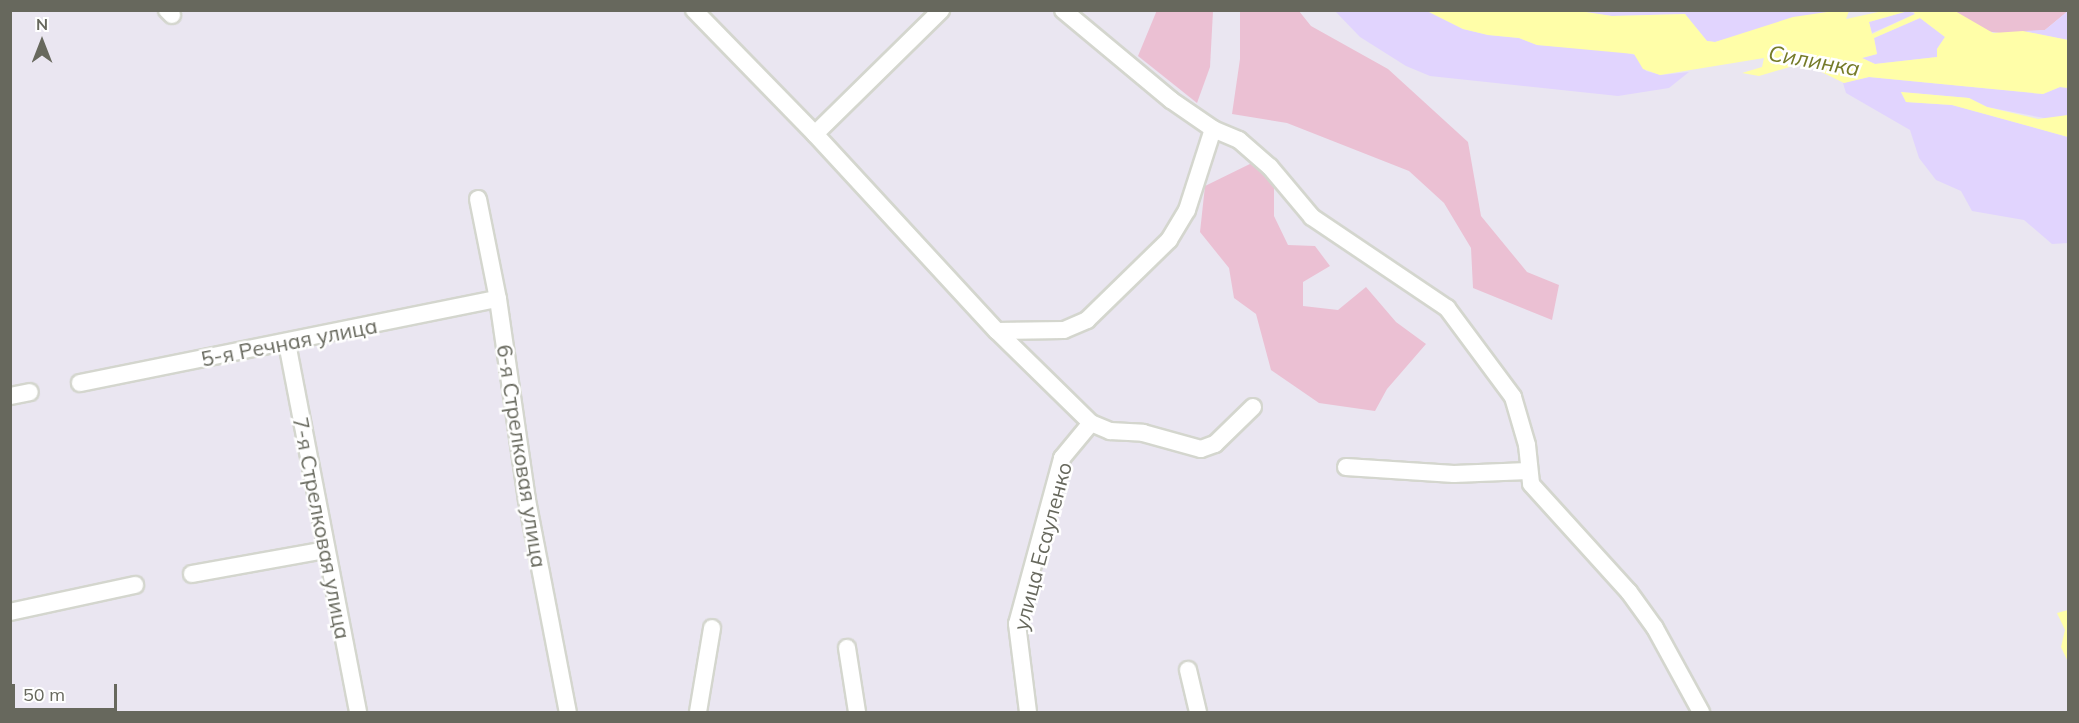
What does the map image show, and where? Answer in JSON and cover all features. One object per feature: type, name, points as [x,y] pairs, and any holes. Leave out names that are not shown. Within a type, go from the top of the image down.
[{"type":"street","points":[[694,10],[815,134],[997,331],[1091,423],[1110,431],[1143,433],[1201,449],[1215,444],[1253,407]]},
{"type":"street","points":[[815,134],[941,10]]},
{"type":"street","points":[[1064,10],[1171,100],[1213,129],[1247,147],[1270,167],[1312,217],[1345,243],[1447,308],[1513,397],[1527,445],[1528,471],[1540,496],[1629,592],[1654,628],[1701,712]]},
{"type":"street","points":[[997,331],[1055,331],[1087,320],[1169,240],[1187,210],[1213,129]]},
{"type":"street","name":"6-я Стрелковая улица","points":[[478,199],[498,299],[527,500],[568,712]]},
{"type":"street","name":"5-я Речная улица","points":[[80,383],[498,299]]},
{"type":"street","name":"7-я Стрелковая улица","points":[[287,343],[358,712]]},
{"type":"street","points":[[10,396],[30,392]]},
{"type":"street","name":"улица Есауленко","points":[[1028,712],[1017,624],[1062,458],[1091,423]]},
{"type":"street","points":[[1346,467],[1455,474],[1528,471]]},
{"type":"street","points":[[192,574],[326,550]]},
{"type":"street","points":[[10,612],[135,585]]},
{"type":"street","points":[[698,712],[712,628]]},
{"type":"street","points":[[847,648],[857,712]]},
{"type":"street","points":[[1188,670],[1198,712]]},
{"type":"shaded area","points":[[1157,10],[1213,11],[1210,67],[1197,103],[1138,56]]},
{"type":"shaded area","points":[[2068,10],[2045,30],[2007,34],[1985,31],[1954,11]]},
{"type":"shaded area","points":[[1240,11],[1299,11],[1311,26],[1388,69],[1468,142],[1481,216],[1527,272],[1559,285],[1552,320],[1473,288],[1471,248],[1444,203],[1409,171],[1287,123],[1232,114],[1240,59]]},
{"type":"shaded area","points":[[1258,160],[1274,181],[1274,216],[1288,245],[1315,246],[1330,266],[1303,282],[1303,306],[1338,310],[1366,287],[1396,322],[1426,344],[1387,389],[1375,411],[1319,403],[1271,370],[1256,314],[1234,298],[1229,268],[1200,232],[1205,186]]},
{"type":"sand","points":[[1335,11],[1427,11],[1463,29],[1488,35],[1519,38],[1537,45],[1619,51],[1635,55],[1646,71],[1661,75],[1689,72],[1669,88],[1618,96],[1430,76],[1406,66],[1360,37]]},
{"type":"sand","points":[[1573,11],[1834,11],[1715,42],[1707,41],[1685,14],[1612,16]]},
{"type":"sand","points":[[1908,11],[1915,14],[1872,33],[1869,22]]},
{"type":"sand","points":[[2068,11],[2068,40],[2023,31],[2045,30]]},
{"type":"sand","points":[[1920,18],[1945,37],[1937,49],[1937,57],[1875,64],[1862,58],[1877,54],[1874,38]]},
{"type":"sand","points":[[1869,77],[2043,94],[2060,87],[2068,88],[2068,115],[2049,119],[1987,107],[1969,98],[1901,92],[1906,102],[1952,105],[2068,137],[2068,243],[2052,244],[2024,220],[1972,211],[1961,191],[1936,180],[1919,158],[1910,130],[1846,93],[1843,83]]},
{"type":"water","name":"Силинка","points":[[1573,10],[1612,16],[1685,14],[1707,41],[1715,42],[1793,17],[1834,11],[1849,11],[1846,19],[1883,11],[1908,11],[1869,22],[1872,34],[1915,14],[1913,11],[1955,11],[1993,33],[2023,31],[2068,40],[2068,88],[2060,87],[2043,94],[1869,77],[1844,83],[1803,63],[1759,76],[1742,73],[1762,67],[1764,58],[1660,75],[1643,69],[1634,54],[1537,45],[1519,38],[1488,35],[1463,29],[1427,11]],"holes":[[[1920,18],[1945,37],[1937,49],[1937,57],[1875,64],[1862,58],[1877,54],[1874,38]]]},
{"type":"water","points":[[1901,92],[1969,98],[1987,107],[2038,119],[2068,115],[2068,137],[1952,105],[1906,102]]},
{"type":"water","points":[[2068,610],[2068,662],[2061,647],[2065,630],[2057,613]]}]
